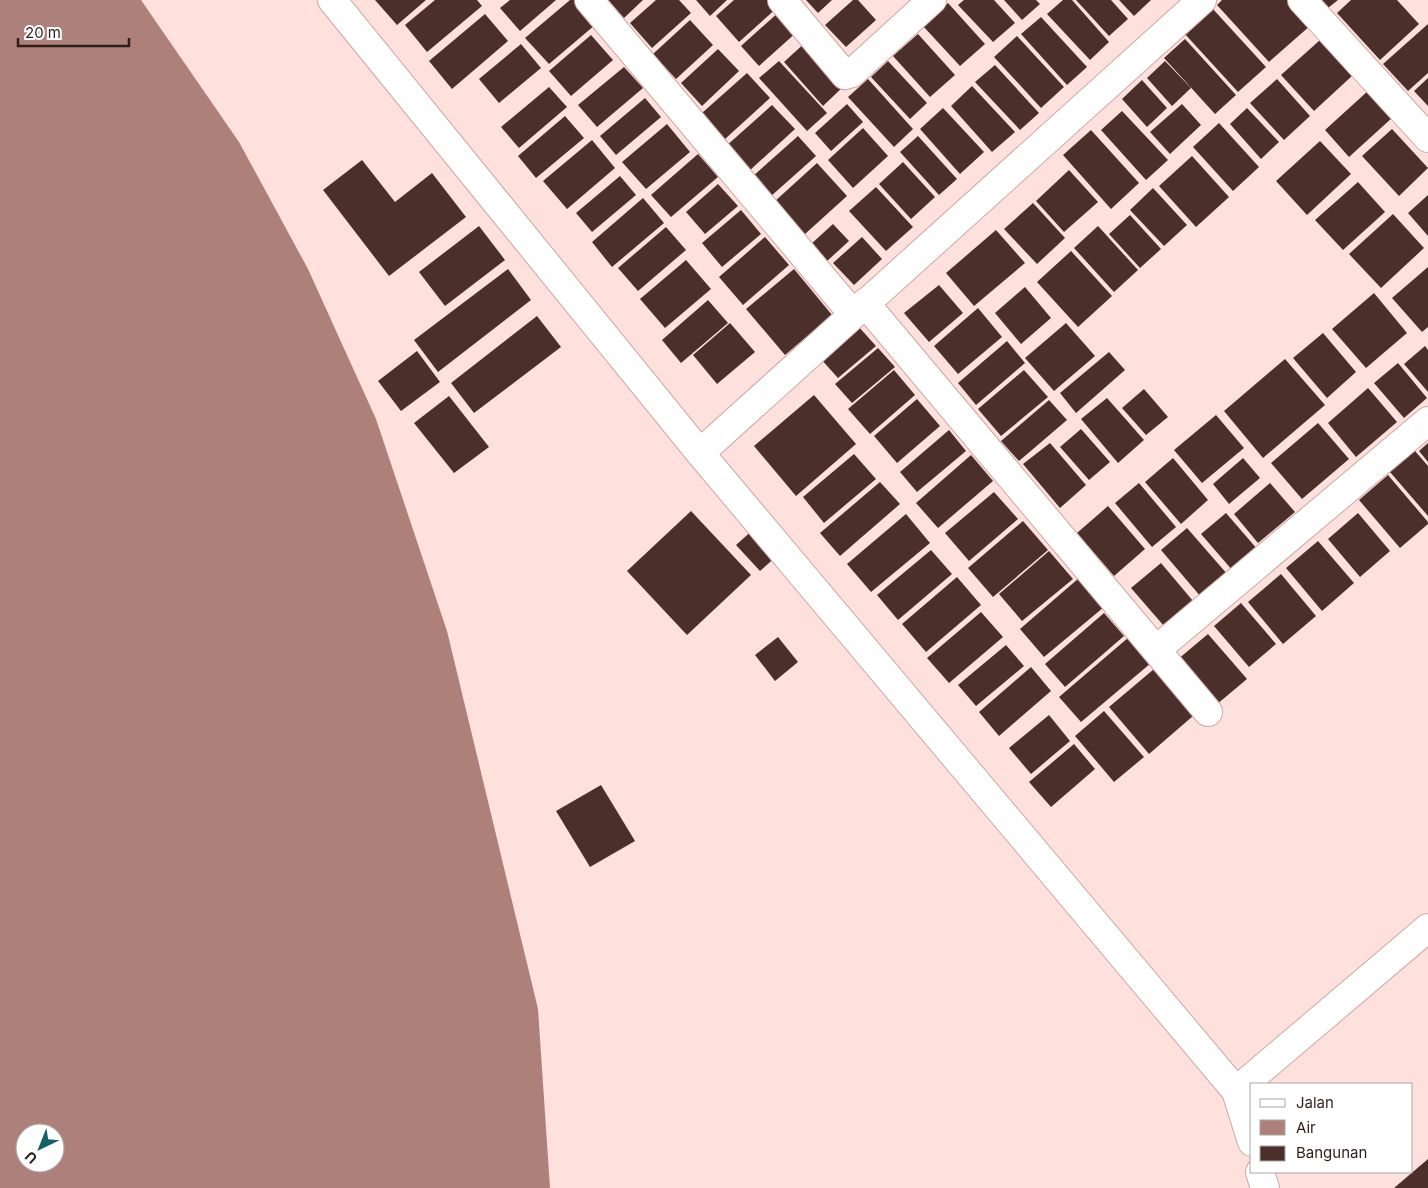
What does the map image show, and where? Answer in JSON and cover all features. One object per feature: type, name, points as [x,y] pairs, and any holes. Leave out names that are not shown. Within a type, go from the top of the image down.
[{"type":"street","points":[[332,0],[700,453],[1236,1091],[1250,1136]]},
{"type":"street","points":[[589,0],[859,308],[1208,712]]},
{"type":"street","points":[[782,0],[845,75],[852,73],[932,0]]},
{"type":"street","points":[[700,453],[1202,0]]},
{"type":"street","points":[[1302,0],[1428,138]]},
{"type":"street","points":[[1156,650],[1428,421]]},
{"type":"street","points":[[1236,1091],[1428,928]]},
{"type":"street","points":[[1260,1173],[1265,1188]]},
{"type":"water","points":[[0,0],[141,0],[239,142],[308,269],[376,419],[447,631],[538,1009],[550,1188],[0,1188]]},
{"type":"building","points":[[375,0],[426,0],[397,25]]},
{"type":"building","points":[[435,0],[477,0],[482,6],[427,52],[405,25]]},
{"type":"building","points":[[510,0],[556,0],[520,31],[500,8]]},
{"type":"building","points":[[570,0],[574,0],[595,25],[549,64],[525,38]]},
{"type":"building","points":[[608,0],[643,0],[624,18]]},
{"type":"building","points":[[656,0],[679,0],[691,13],[652,48],[630,23]]},
{"type":"building","points":[[696,0],[727,0],[710,16]]},
{"type":"building","points":[[734,0],[771,0],[778,7],[739,42],[716,16]]},
{"type":"building","points":[[806,0],[832,0],[818,13]]},
{"type":"building","points":[[853,0],[858,0],[876,20],[846,47],[825,25]]},
{"type":"building","points":[[964,0],[994,0],[1015,23],[993,42],[958,5]]},
{"type":"building","points":[[1004,0],[1036,0],[1040,4],[1022,20]]},
{"type":"building","points":[[1063,0],[1072,0],[1109,42],[1090,60],[1047,14]]},
{"type":"building","points":[[1076,0],[1111,0],[1128,19],[1109,36]]},
{"type":"building","points":[[1119,0],[1151,0],[1134,16]]},
{"type":"building","points":[[1222,0],[1288,0],[1311,25],[1269,62],[1217,5]]},
{"type":"building","points":[[1321,0],[1338,0],[1328,8]]},
{"type":"building","points":[[1351,0],[1397,0],[1419,24],[1380,60],[1337,13]]},
{"type":"building","points":[[948,3],[985,44],[960,66],[923,26]]},
{"type":"building","points":[[1212,8],[1266,67],[1238,92],[1184,33]]},
{"type":"building","points":[[780,11],[798,31],[759,66],[741,46]]},
{"type":"building","points":[[485,14],[508,41],[452,89],[429,61]]},
{"type":"building","points":[[1041,17],[1087,67],[1067,85],[1021,34]]},
{"type":"building","points":[[690,20],[713,45],[676,79],[653,54]]},
{"type":"building","points":[[1428,24],[1428,73],[1408,91],[1383,64]]},
{"type":"building","points":[[918,34],[955,75],[930,97],[893,56]]},
{"type":"building","points":[[591,35],[613,60],[571,96],[549,71]]},
{"type":"building","points":[[1017,36],[1064,87],[1041,108],[994,57]]},
{"type":"building","points":[[1185,39],[1236,95],[1215,114],[1164,58]]},
{"type":"building","points":[[808,40],[847,83],[823,106],[784,62]]},
{"type":"building","points":[[1320,40],[1353,75],[1314,111],[1281,75]]},
{"type":"building","points":[[521,44],[541,68],[499,103],[479,79]]},
{"type":"building","points":[[718,49],[739,71],[702,106],[681,83]]},
{"type":"building","points":[[779,61],[827,113],[807,131],[759,78]]},
{"type":"building","points":[[888,61],[927,103],[910,119],[871,77]]},
{"type":"building","points":[[1165,61],[1191,88],[1172,106],[1147,78]]},
{"type":"building","points":[[995,65],[1039,113],[1020,130],[975,82]]},
{"type":"building","points":[[624,67],[643,88],[597,127],[578,105]]},
{"type":"building","points":[[747,73],[770,98],[725,139],[702,113]]},
{"type":"building","points":[[1428,78],[1428,106],[1414,91]]},
{"type":"building","points":[[868,79],[913,129],[894,147],[848,97]]},
{"type":"building","points":[[1277,79],[1310,116],[1284,140],[1250,103]]},
{"type":"building","points":[[1142,80],[1167,108],[1147,127],[1122,99]]},
{"type":"building","points":[[972,86],[1015,132],[992,152],[951,106]]},
{"type":"building","points":[[549,87],[567,107],[519,148],[501,127]]},
{"type":"building","points":[[1369,90],[1393,117],[1349,157],[1325,130]]},
{"type":"building","points":[[645,98],[661,117],[616,155],[600,136]]},
{"type":"building","points":[[847,104],[863,122],[831,151],[815,133]]},
{"type":"building","points":[[1182,104],[1201,125],[1170,154],[1150,132]]},
{"type":"building","points":[[772,105],[795,129],[748,172],[725,147]]},
{"type":"building","points":[[943,108],[984,152],[960,174],[920,129]]},
{"type":"building","points":[[1247,108],[1279,142],[1261,159],[1230,124]]},
{"type":"building","points":[[1122,111],[1168,160],[1146,180],[1101,130]]},
{"type":"building","points":[[565,116],[584,138],[536,178],[518,156]]},
{"type":"building","points":[[1219,123],[1259,167],[1233,191],[1193,147]]},
{"type":"building","points":[[667,124],[690,152],[646,189],[622,162]]},
{"type":"building","points":[[863,128],[888,156],[853,188],[828,160]]},
{"type":"building","points":[[1392,129],[1428,168],[1399,196],[1362,156]]},
{"type":"building","points":[[1091,130],[1139,183],[1111,209],[1063,155]]},
{"type":"building","points":[[798,136],[816,156],[770,197],[752,177]]},
{"type":"building","points":[[918,136],[957,179],[939,195],[900,152]]},
{"type":"building","points":[[592,140],[615,168],[567,209],[543,181]]},
{"type":"building","points":[[1320,141],[1351,174],[1307,215],[1276,181]]},
{"type":"building","points":[[698,154],[718,177],[671,217],[651,195]]},
{"type":"building","points":[[1192,156],[1229,197],[1196,227],[1159,186]]},
{"type":"building","points":[[362,160],[395,202],[432,173],[466,217],[389,276],[323,190]]},
{"type":"building","points":[[903,162],[935,197],[911,219],[879,184]]},
{"type":"building","points":[[817,163],[847,196],[805,234],[774,202]]},
{"type":"building","points":[[1069,170],[1098,202],[1064,232],[1036,201]]},
{"type":"building","points":[[620,176],[636,195],[592,232],[576,213]]},
{"type":"building","points":[[1358,182],[1385,212],[1343,250],[1315,220]]},
{"type":"building","points":[[718,184],[738,206],[705,234],[686,212]]},
{"type":"building","points":[[876,187],[913,227],[886,251],[849,211]]},
{"type":"building","points":[[1153,188],[1187,225],[1164,246],[1130,210]]},
{"type":"building","points":[[1428,195],[1428,236],[1408,213]]},
{"type":"building","points":[[643,198],[664,223],[612,267],[592,242]]},
{"type":"building","points":[[1033,203],[1065,238],[1037,264],[1004,229]]},
{"type":"building","points":[[741,210],[761,234],[722,267],[702,243]]},
{"type":"building","points":[[1393,214],[1424,248],[1381,288],[1349,254]]},
{"type":"building","points":[[1130,215],[1161,249],[1140,268],[1109,234]]},
{"type":"building","points":[[833,224],[849,241],[826,262],[810,245]]},
{"type":"building","points":[[479,226],[505,260],[445,306],[419,272]]},
{"type":"building","points":[[1098,226],[1138,270],[1114,292],[1074,248]]},
{"type":"building","points":[[666,227],[686,250],[638,291],[618,268]]},
{"type":"building","points":[[996,230],[1025,263],[974,306],[946,273]]},
{"type":"building","points":[[765,237],[789,265],[743,305],[719,277]]},
{"type":"building","points":[[862,237],[882,259],[854,285],[833,263]]},
{"type":"building","points":[[1071,251],[1112,296],[1078,327],[1037,282]]},
{"type":"building","points":[[686,260],[711,289],[665,328],[640,299]]},
{"type":"building","points":[[1428,267],[1428,327],[1422,332],[1392,298]]},
{"type":"building","points":[[508,269],[531,300],[438,372],[414,340]]},
{"type":"building","points":[[794,269],[832,315],[785,355],[746,309]]},
{"type":"building","points":[[939,285],[963,313],[929,342],[904,313]]},
{"type":"building","points":[[1025,287],[1051,318],[1021,344],[995,313]]},
{"type":"building","points":[[1374,293],[1407,333],[1366,368],[1332,329]]},
{"type":"building","points":[[708,300],[728,323],[681,363],[662,340]]},
{"type":"building","points":[[978,308],[1002,337],[958,374],[934,346]]},
{"type":"building","points":[[537,316],[561,347],[474,413],[451,383]]},
{"type":"building","points":[[730,323],[755,352],[717,384],[693,355]]},
{"type":"building","points":[[1066,323],[1095,356],[1054,391],[1025,358]]},
{"type":"building","points":[[858,326],[876,346],[838,378],[820,358]]},
{"type":"building","points":[[1323,333],[1356,372],[1327,398],[1293,358]]},
{"type":"building","points":[[1007,341],[1025,363],[976,405],[958,383]]},
{"type":"building","points":[[1425,346],[1428,350],[1428,392],[1404,364]]},
{"type":"building","points":[[878,348],[895,367],[852,403],[835,384]]},
{"type":"building","points":[[417,351],[440,382],[401,411],[378,381]]},
{"type":"building","points":[[1109,352],[1125,370],[1076,413],[1060,393]]},
{"type":"building","points":[[1285,359],[1325,405],[1263,458],[1224,411]]},
{"type":"building","points":[[1398,363],[1427,398],[1404,418],[1374,383]]},
{"type":"building","points":[[894,370],[915,395],[870,434],[848,409]]},
{"type":"building","points":[[1024,370],[1048,397],[1001,436],[978,409]]},
{"type":"building","points":[[1368,388],[1397,422],[1356,457],[1328,423]]},
{"type":"building","points":[[1144,389],[1168,417],[1146,435],[1122,408]]},
{"type":"building","points":[[814,395],[856,444],[796,496],[754,446]]},
{"type":"building","points":[[449,396],[489,447],[454,473],[414,423]]},
{"type":"building","points":[[1107,398],[1144,440],[1118,463],[1081,419]]},
{"type":"building","points":[[917,399],[940,426],[897,463],[874,436]]},
{"type":"building","points":[[1049,400],[1067,420],[1019,461],[1001,441]]},
{"type":"building","points":[[1216,415],[1244,448],[1202,483],[1174,450]]},
{"type":"building","points":[[1318,423],[1349,459],[1302,499],[1271,463]]},
{"type":"building","points":[[1081,429],[1110,462],[1089,480],[1060,447]]},
{"type":"building","points":[[949,430],[966,451],[917,492],[900,472]]},
{"type":"building","points":[[1050,443],[1086,485],[1060,508],[1023,464]]},
{"type":"building","points":[[1428,443],[1428,462],[1419,451]]},
{"type":"building","points":[[1415,451],[1428,466],[1428,516],[1390,472]]},
{"type":"building","points":[[854,454],[876,479],[824,523],[803,497]]},
{"type":"building","points":[[971,455],[993,481],[938,528],[916,503]]},
{"type":"building","points":[[1173,458],[1208,500],[1181,524],[1145,482]]},
{"type":"building","points":[[1243,458],[1260,478],[1229,504],[1213,484]]},
{"type":"building","points":[[1388,475],[1428,522],[1400,548],[1359,500]]},
{"type":"building","points":[[880,482],[900,504],[840,556],[820,533]]},
{"type":"building","points":[[1139,483],[1176,527],[1152,547],[1115,503]]},
{"type":"building","points":[[1270,483],[1295,512],[1258,543],[1234,514]]},
{"type":"building","points":[[994,492],[1018,519],[969,561],[945,533]]},
{"type":"building","points":[[1108,506],[1145,549],[1114,576],[1077,533]]},
{"type":"building","points":[[691,511],[751,575],[687,635],[627,571]]},
{"type":"building","points":[[1226,513],[1258,550],[1233,571],[1201,534]]},
{"type":"building","points":[[1358,513],[1390,551],[1360,577],[1328,539]]},
{"type":"building","points":[[906,514],[930,543],[871,592],[847,564]]},
{"type":"building","points":[[1023,521],[1048,550],[993,597],[968,568]]},
{"type":"building","points":[[755,528],[779,554],[760,571],[736,545]]},
{"type":"building","points":[[1187,528],[1228,575],[1201,597],[1161,550]]},
{"type":"building","points":[[1318,541],[1354,583],[1322,611],[1286,568]]},
{"type":"building","points":[[931,550],[952,574],[898,620],[877,595]]},
{"type":"building","points":[[1049,551],[1073,579],[1022,621],[999,594]]},
{"type":"building","points":[[1161,563],[1193,601],[1164,626],[1131,588]]},
{"type":"building","points":[[1281,574],[1316,616],[1283,644],[1248,602]]},
{"type":"building","points":[[957,577],[981,605],[926,652],[902,624]]},
{"type":"building","points":[[1079,578],[1104,607],[1044,657],[1020,629]]},
{"type":"building","points":[[1241,603],[1276,644],[1249,667],[1214,626]]},
{"type":"building","points":[[981,612],[1003,637],[949,683],[927,658]]},
{"type":"building","points":[[1104,613],[1124,636],[1065,687],[1045,664]]},
{"type":"building","points":[[1208,634],[1247,679],[1216,705],[1177,660]]},
{"type":"building","points":[[778,637],[798,662],[775,681],[755,655]]},
{"type":"building","points":[[1129,637],[1151,663],[1081,722],[1059,697]]},
{"type":"building","points":[[1006,645],[1024,666],[976,706],[958,685]]},
{"type":"building","points":[[1031,667],[1051,691],[999,736],[979,712]]},
{"type":"building","points":[[1154,669],[1193,716],[1149,754],[1109,707]]},
{"type":"building","points":[[1104,711],[1144,757],[1114,782],[1075,736]]},
{"type":"building","points":[[1049,715],[1070,741],[1031,774],[1009,748]]},
{"type":"building","points":[[1074,744],[1095,769],[1051,807],[1029,782]]},
{"type":"building","points":[[601,785],[635,841],[590,867],[556,811]]},
{"type":"building","points":[[1428,1159],[1428,1188],[1394,1188],[1413,1173]]}]
